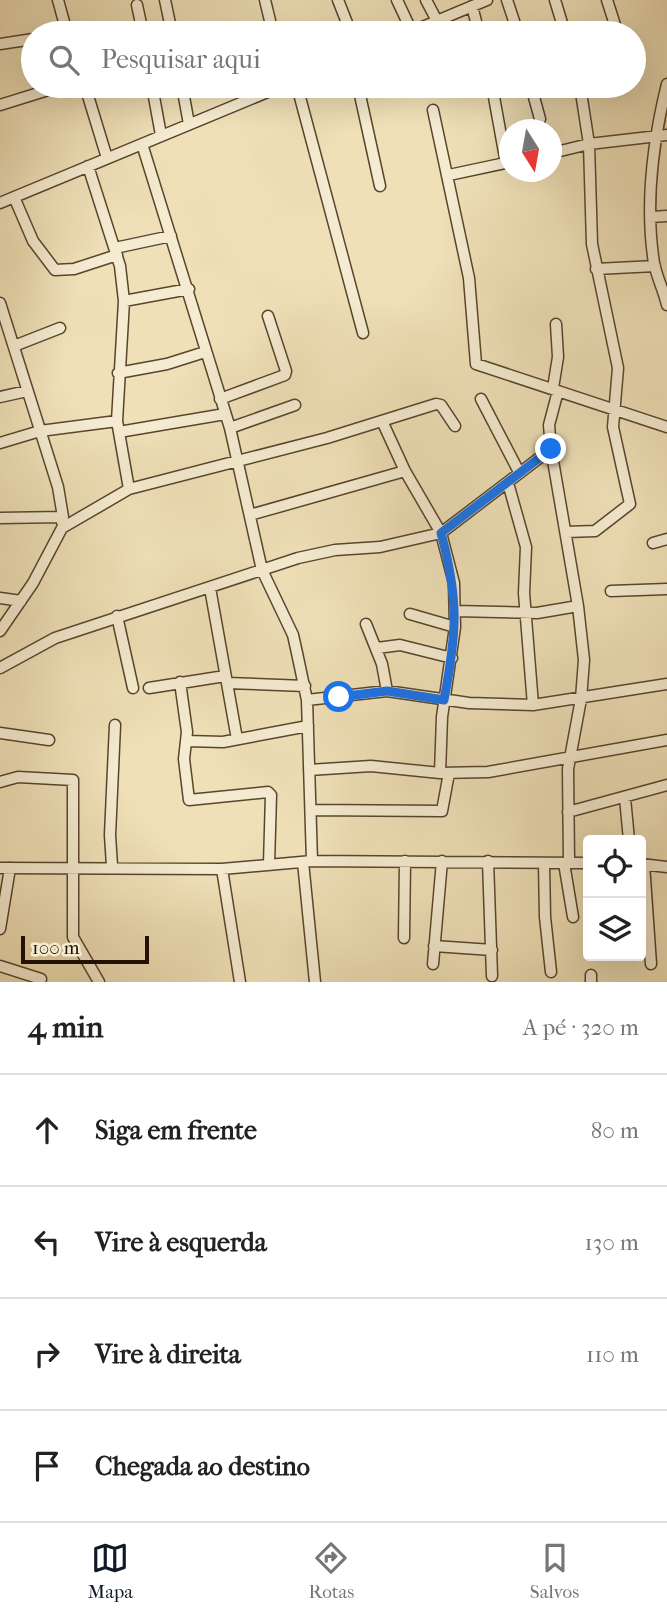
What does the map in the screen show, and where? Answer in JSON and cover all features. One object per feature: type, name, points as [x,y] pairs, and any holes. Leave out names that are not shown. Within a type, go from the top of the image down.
[{"type":"street","points":[[58,0],[62,21]]},
{"type":"street","points":[[165,0],[169,21]]},
{"type":"street","points":[[265,0],[270,21]]},
{"type":"street","points":[[338,0],[346,21]]},
{"type":"street","points":[[397,0],[406,21]]},
{"type":"street","points":[[426,0],[438,21],[487,0]]},
{"type":"street","points":[[507,0],[513,21]]},
{"type":"street","points":[[555,0],[561,21]]},
{"type":"street","points":[[607,0],[614,21]]},
{"type":"street","points":[[137,5],[140,21]]},
{"type":"street","points":[[472,6],[476,21]]},
{"type":"street","points":[[0,44],[21,41]]},
{"type":"street","points":[[667,85],[651,217],[655,266],[667,305]]},
{"type":"street","points":[[0,105],[22,98]]},
{"type":"street","points":[[89,98],[107,158]]},
{"type":"street","points":[[154,98],[161,135]]},
{"type":"street","points":[[184,98],[189,124]]},
{"type":"street","points":[[0,203],[253,98]]},
{"type":"street","points":[[300,98],[363,333]]},
{"type":"street","points":[[361,98],[380,186]]},
{"type":"street","points":[[494,98],[499,120]]},
{"type":"street","points":[[534,98],[540,119]]},
{"type":"street","points":[[566,532],[596,531],[630,506],[613,427],[618,368],[592,244],[589,144],[582,98]]},
{"type":"street","points":[[433,110],[469,278],[476,364],[667,427]]},
{"type":"street","points":[[562,150],[589,144],[662,135]]},
{"type":"street","points":[[142,144],[189,289],[205,352],[239,459],[262,570],[293,635],[305,686],[311,810],[307,861],[314,982]]},
{"type":"street","points":[[449,175],[499,165]]},
{"type":"street","points":[[88,166],[116,252],[124,300],[118,373],[118,427],[130,489]]},
{"type":"street","points":[[14,197],[33,241],[55,270],[74,269],[116,252],[172,236]]},
{"type":"street","points":[[651,217],[667,216]]},
{"type":"street","points":[[596,269],[655,266]]},
{"type":"street","points":[[124,300],[189,289]]},
{"type":"street","points":[[0,303],[40,431],[62,522],[21,601],[0,631]]},
{"type":"street","points":[[220,398],[285,375],[268,316]]},
{"type":"street","points":[[556,324],[556,389],[549,425],[579,606],[584,660],[581,699],[569,758],[566,862],[573,917]]},
{"type":"street","points":[[14,346],[60,328]]},
{"type":"street","points":[[118,373],[167,364],[205,352]]},
{"type":"street","points":[[0,397],[27,391]]},
{"type":"street","points":[[481,399],[519,472]]},
{"type":"street","points":[[230,428],[295,405]]},
{"type":"street","points":[[0,518],[62,522],[130,489],[327,438],[438,405],[455,426]]},
{"type":"street","points":[[0,443],[40,431],[118,427],[225,414]]},
{"type":"street","points":[[311,810],[442,811],[444,700],[455,627],[454,583],[441,533],[405,471],[382,421]]},
{"type":"street","points":[[0,668],[55,638],[262,570],[335,550],[380,547],[441,533],[551,449]]},
{"type":"street","points":[[250,515],[405,471]]},
{"type":"street","points":[[508,483],[526,547],[525,613],[533,705]]},
{"type":"street","points":[[653,543],[667,539]]},
{"type":"street","points":[[210,588],[237,739]]},
{"type":"street","points":[[611,591],[667,589]]},
{"type":"street","points":[[0,598],[21,601]]},
{"type":"street","points":[[455,611],[525,613],[579,606]]},
{"type":"street","points":[[410,614],[455,627]]},
{"type":"street","points":[[117,616],[133,688]]},
{"type":"street","points":[[366,624],[377,648],[387,691]]},
{"type":"street","points":[[377,648],[400,645],[452,657]]},
{"type":"street","points":[[149,688],[180,682],[226,680],[305,686]]},
{"type":"street","points":[[180,682],[187,741],[184,759],[189,800],[270,793],[269,864]]},
{"type":"street","points":[[307,700],[387,691],[444,700],[533,705],[667,684]]},
{"type":"street","points":[[111,866],[115,724]]},
{"type":"street","points":[[187,741],[199,744],[308,726]]},
{"type":"street","points":[[0,733],[49,740]]},
{"type":"street","points":[[309,770],[371,766],[444,773],[488,772],[667,740]]},
{"type":"street","points":[[0,782],[18,777],[73,780],[73,937],[99,982]]},
{"type":"street","points":[[568,812],[667,785]]},
{"type":"street","points":[[625,797],[629,835]]},
{"type":"street","points":[[0,929],[5,868],[111,866],[222,869],[307,861],[583,863]]},
{"type":"street","points":[[404,939],[405,861]]},
{"type":"street","points":[[433,964],[442,862]]},
{"type":"street","points":[[488,862],[492,976]]},
{"type":"street","points":[[544,863],[545,917],[551,972]]},
{"type":"street","points":[[646,864],[667,867]]},
{"type":"street","points":[[222,869],[240,982]]},
{"type":"street","points":[[645,898],[651,964]]},
{"type":"street","points":[[434,946],[492,950]]},
{"type":"street","points":[[0,966],[41,979]]},
{"type":"route","points":[[339,697],[387,691],[444,700],[452,657],[456,595],[441,533],[551,449]]}]
